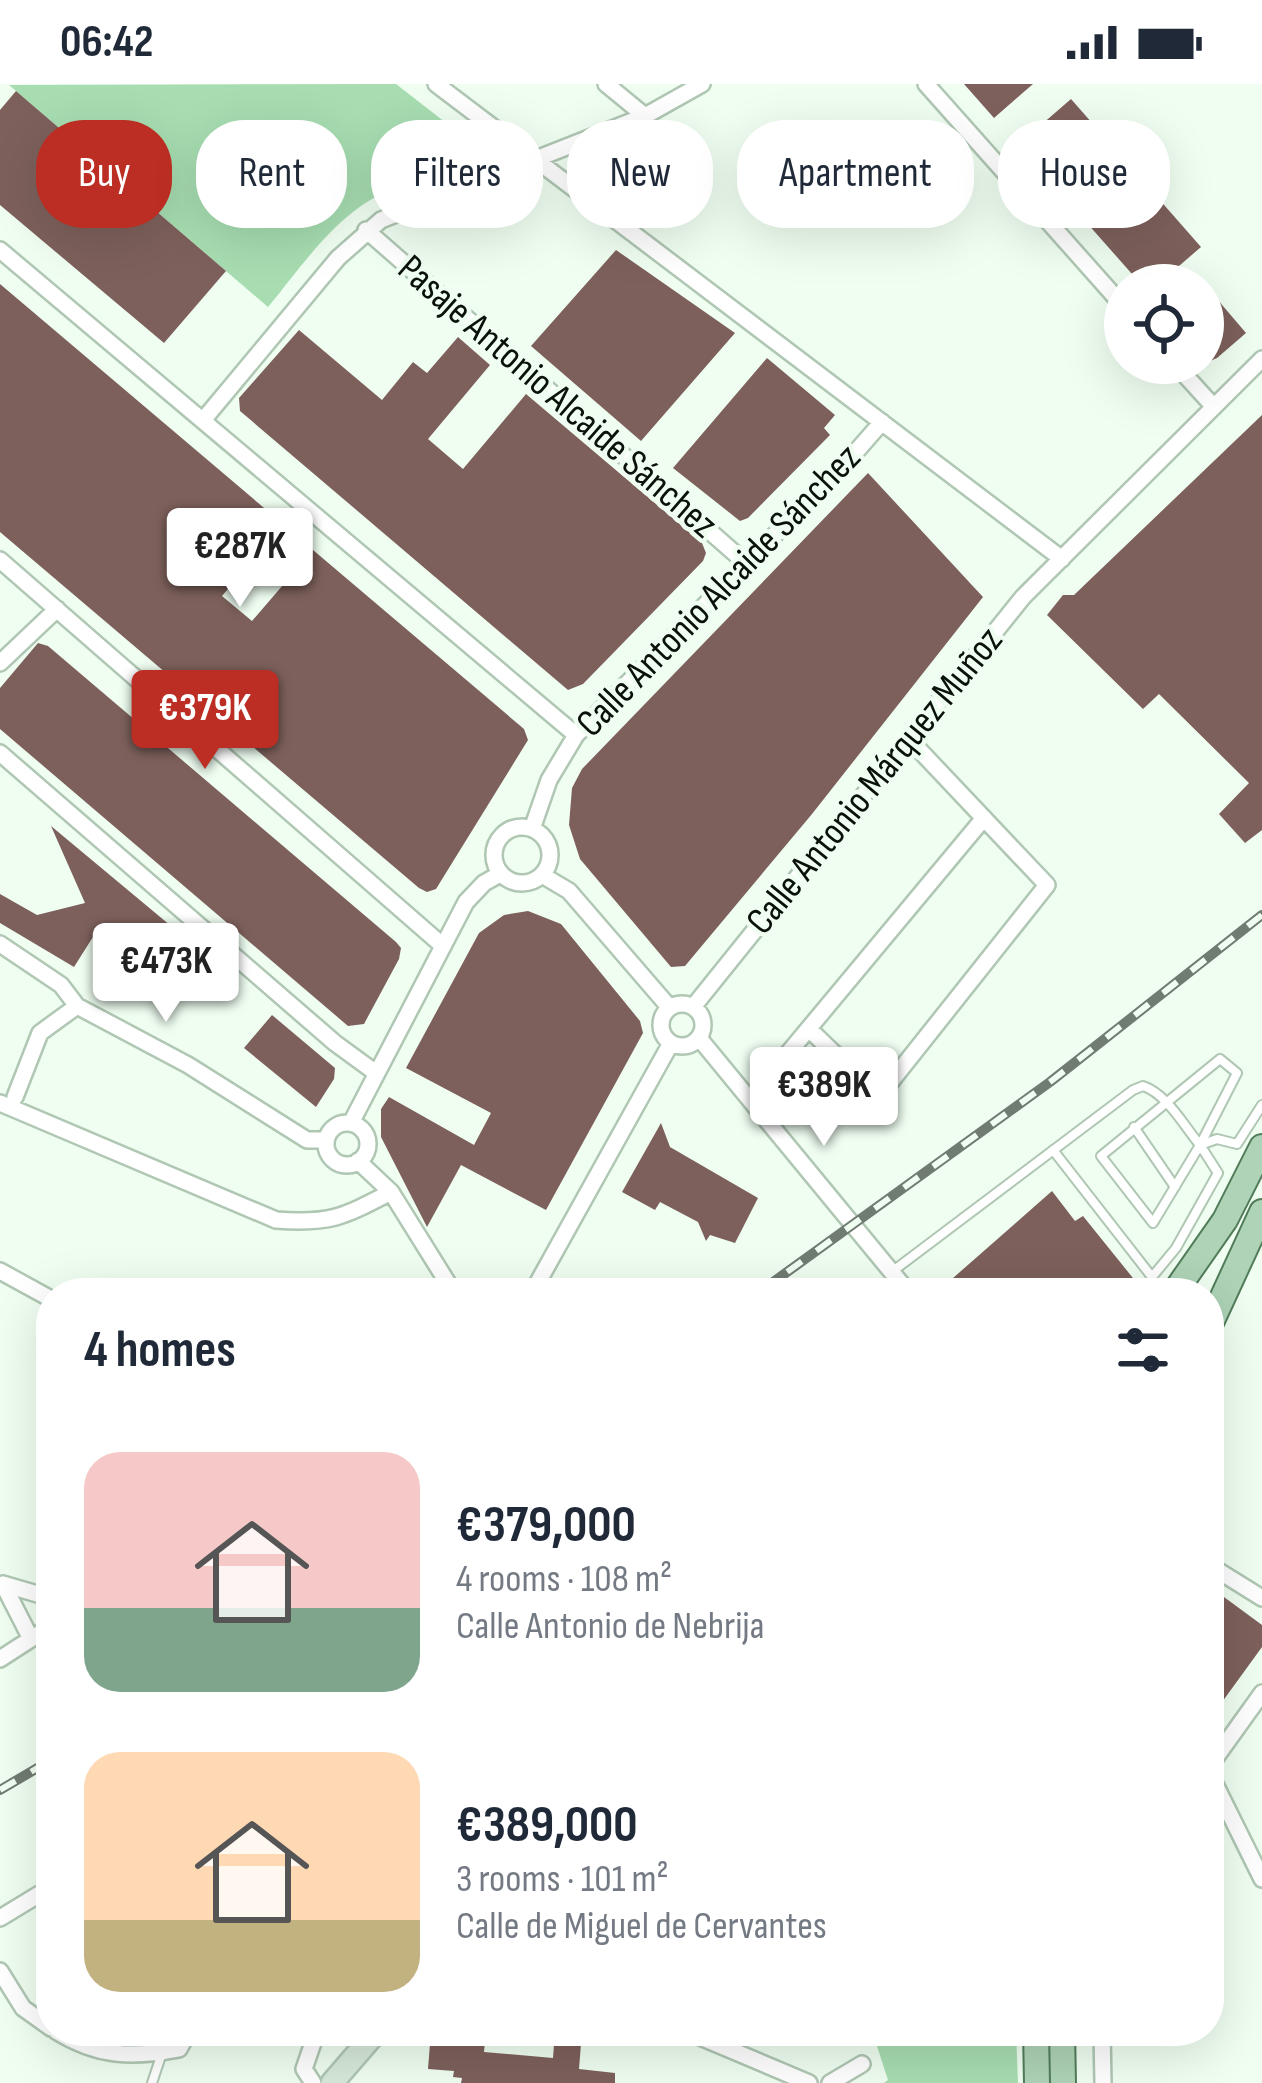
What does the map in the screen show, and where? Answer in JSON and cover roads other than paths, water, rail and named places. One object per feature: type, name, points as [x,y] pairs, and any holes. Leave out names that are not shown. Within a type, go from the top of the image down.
[{"type":"main road","points":[[1184,1278],[1225,1220],[1262,1147]]},
{"type":"main road","points":[[1224,1295],[1262,1212]]},
{"type":"main road","points":[[332,2083],[363,2046]]},
{"type":"main road","points":[[1036,2046],[1037,2083]]},
{"type":"main road","points":[[1062,2046],[1063,2083]]},
{"type":"street","points":[[436,84],[483,120]]},
{"type":"street","points":[[606,84],[645,116]]},
{"type":"street","points":[[543,158],[645,116],[702,84]]},
{"type":"street","points":[[926,84],[1104,284]]},
{"type":"street","points":[[543,166],[1062,559]]},
{"type":"street","points":[[204,419],[371,227]]},
{"type":"street","name":"Pasaje Antonio Alcaide Sánchez","points":[[366,230],[747,564]]},
{"type":"street","points":[[0,250],[575,736]]},
{"type":"street","name":"Calle Antonio Márquez Muñoz","points":[[693,1007],[1023,598],[1262,358]]},
{"type":"street","points":[[1193,384],[1214,407]]},
{"type":"street","name":"Calle Antonio Alcaide Sánchez","points":[[532,829],[549,780],[575,736],[882,422]]},
{"type":"street","points":[[0,560],[443,946]]},
{"type":"street","points":[[0,663],[57,609]]},
{"type":"street","points":[[810,1030],[871,1089],[889,1084],[1047,885],[909,740]]},
{"type":"street","points":[[0,753],[335,1043],[376,1073]]},
{"type":"street","points":[[750,1100],[984,818]]},
{"type":"street","points":[[513,829],[532,829],[550,849],[550,858],[535,881],[517,883],[500,874],[494,857],[498,840],[513,829]]},
{"type":"street","points":[[351,1123],[366,1136],[367,1150],[358,1161],[338,1163],[328,1154],[326,1140],[332,1128],[351,1123],[466,902],[500,874]]},
{"type":"street","points":[[542,875],[569,892],[670,1008]]},
{"type":"street","points":[[0,944],[62,985],[77,1006],[188,1065],[307,1140],[326,1140]]},
{"type":"street","points":[[77,1006],[40,1033],[7,1100],[276,1220],[317,1223],[392,1192]]},
{"type":"street","points":[[693,1007],[702,1018],[699,1038],[689,1045],[671,1043],[661,1026],[670,1008],[693,1007]]},
{"type":"street","points":[[699,1038],[897,1278]]},
{"type":"street","points":[[540,1278],[671,1043]]},
{"type":"street","points":[[358,1161],[392,1192],[445,1278]]},
{"type":"street","points":[[0,1271],[36,1291]]},
{"type":"street","points":[[1224,1568],[1229,1574]]},
{"type":"street","points":[[1224,1572],[1262,1598]]},
{"type":"street","points":[[2,1584],[36,1594]]},
{"type":"street","points":[[2,1584],[31,1639]]},
{"type":"street","points":[[0,1658],[36,1636]]},
{"type":"street","points":[[1224,1748],[1262,1693]]},
{"type":"street","points":[[1224,1801],[1262,1879]]},
{"type":"street","points":[[0,1918],[36,1895]]},
{"type":"street","points":[[0,1971],[23,2008],[36,2017]]},
{"type":"street","points":[[85,2046],[134,2057],[181,2046]]},
{"type":"street","points":[[312,2046],[304,2069],[313,2083]]},
{"type":"street","points":[[721,2046],[809,2083]]},
{"type":"street","points":[[1102,2046],[1102,2083]]},
{"type":"street","points":[[830,2083],[862,2064]]},
{"type":"lane","points":[[1220,1059],[1237,1073],[1153,1222],[1101,1156],[1134,1127],[1220,1059]]},
{"type":"lane","points":[[892,1272],[1053,1150],[1133,1090],[1143,1086],[1164,1101],[1217,1173],[1176,1248],[1152,1277],[1053,1150]]},
{"type":"lane","points":[[1200,1145],[1217,1139],[1237,1144],[1262,1105]]},
{"type":"lane","points":[[1134,1127],[1175,1187]]},
{"type":"lane","points":[[152,2083],[163,2052]]},
{"type":"railway","points":[[779,1278],[1050,1082],[1262,915]]},
{"type":"railway","points":[[0,1790],[36,1769]]}]
